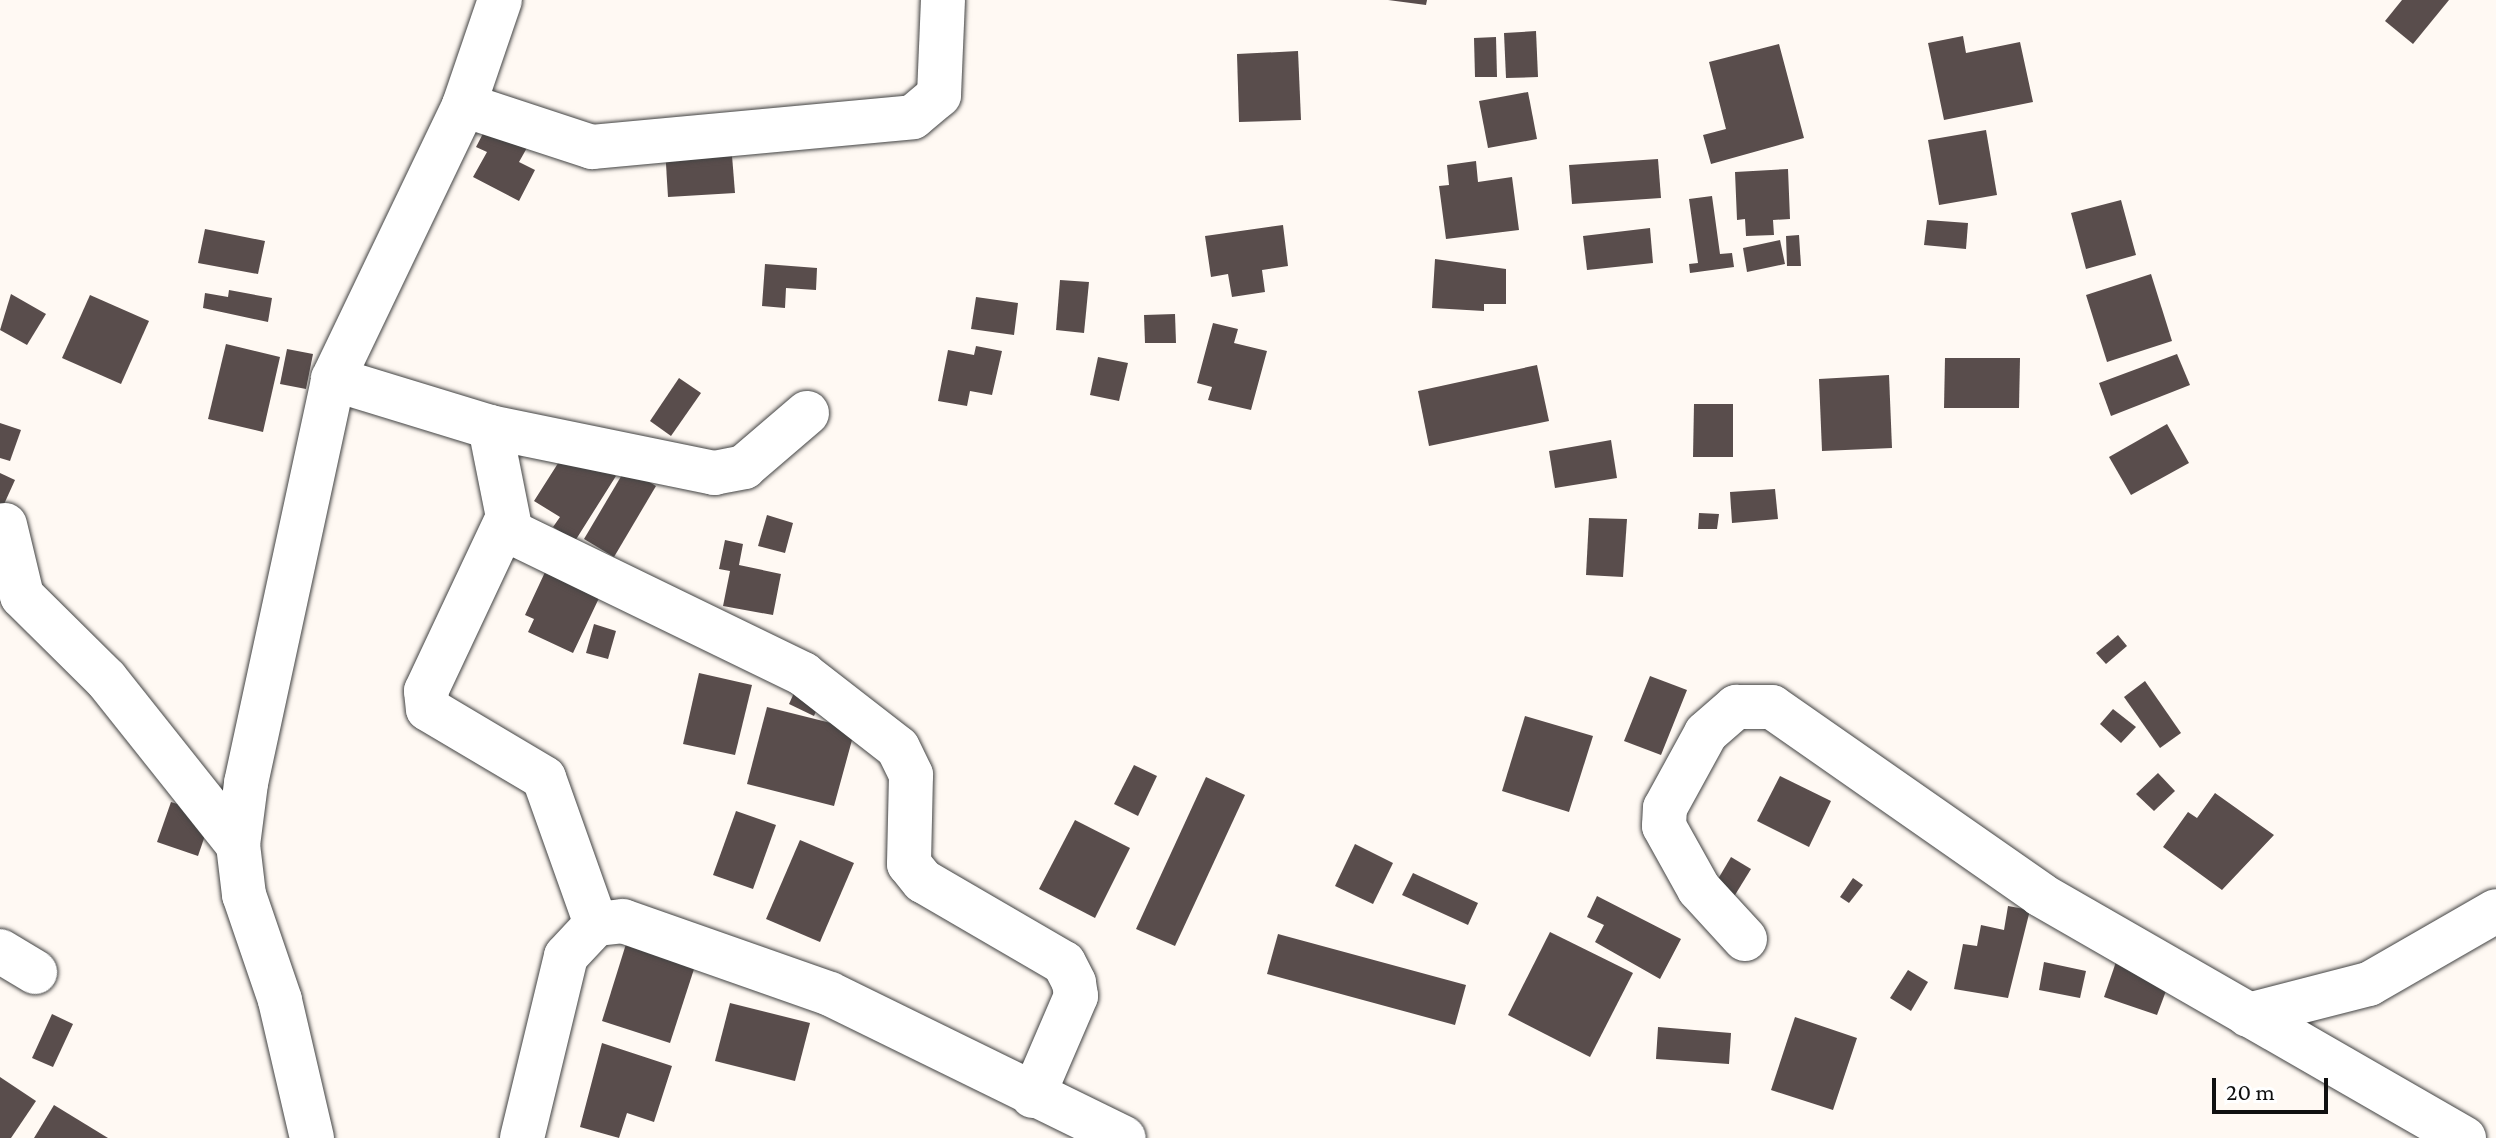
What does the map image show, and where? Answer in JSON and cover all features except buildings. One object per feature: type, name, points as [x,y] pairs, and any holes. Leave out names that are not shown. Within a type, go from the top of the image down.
[{"type":"street","points":[[312,1138],[280,1000],[244,895],[238,845],[298,519],[333,379],[464,105],[500,0]]},
{"type":"street","points":[[464,105],[592,147],[913,117],[939,95],[943,0]]},
{"type":"street","points":[[333,379],[490,427],[714,473],[744,467],[807,413]]},
{"type":"street","points":[[490,427],[506,521],[426,691],[428,709],[544,778],[596,924]]},
{"type":"street","points":[[506,521],[531,546],[803,674],[898,748],[911,775],[909,864],[923,881],[1064,963],[1074,983],[1076,996],[1033,1096]]},
{"type":"street","points":[[5,525],[22,596],[114,689],[238,845]]},
{"type":"street","points":[[1745,939],[1692,878],[1664,826],[1665,808],[1706,733],[1736,707],[1772,707],[2041,895],[2464,1138]]},
{"type":"street","points":[[2248,1015],[2369,984],[2496,911]]},
{"type":"street","points":[[522,1138],[566,956],[596,924],[623,921],[830,994],[1124,1138]]}]
